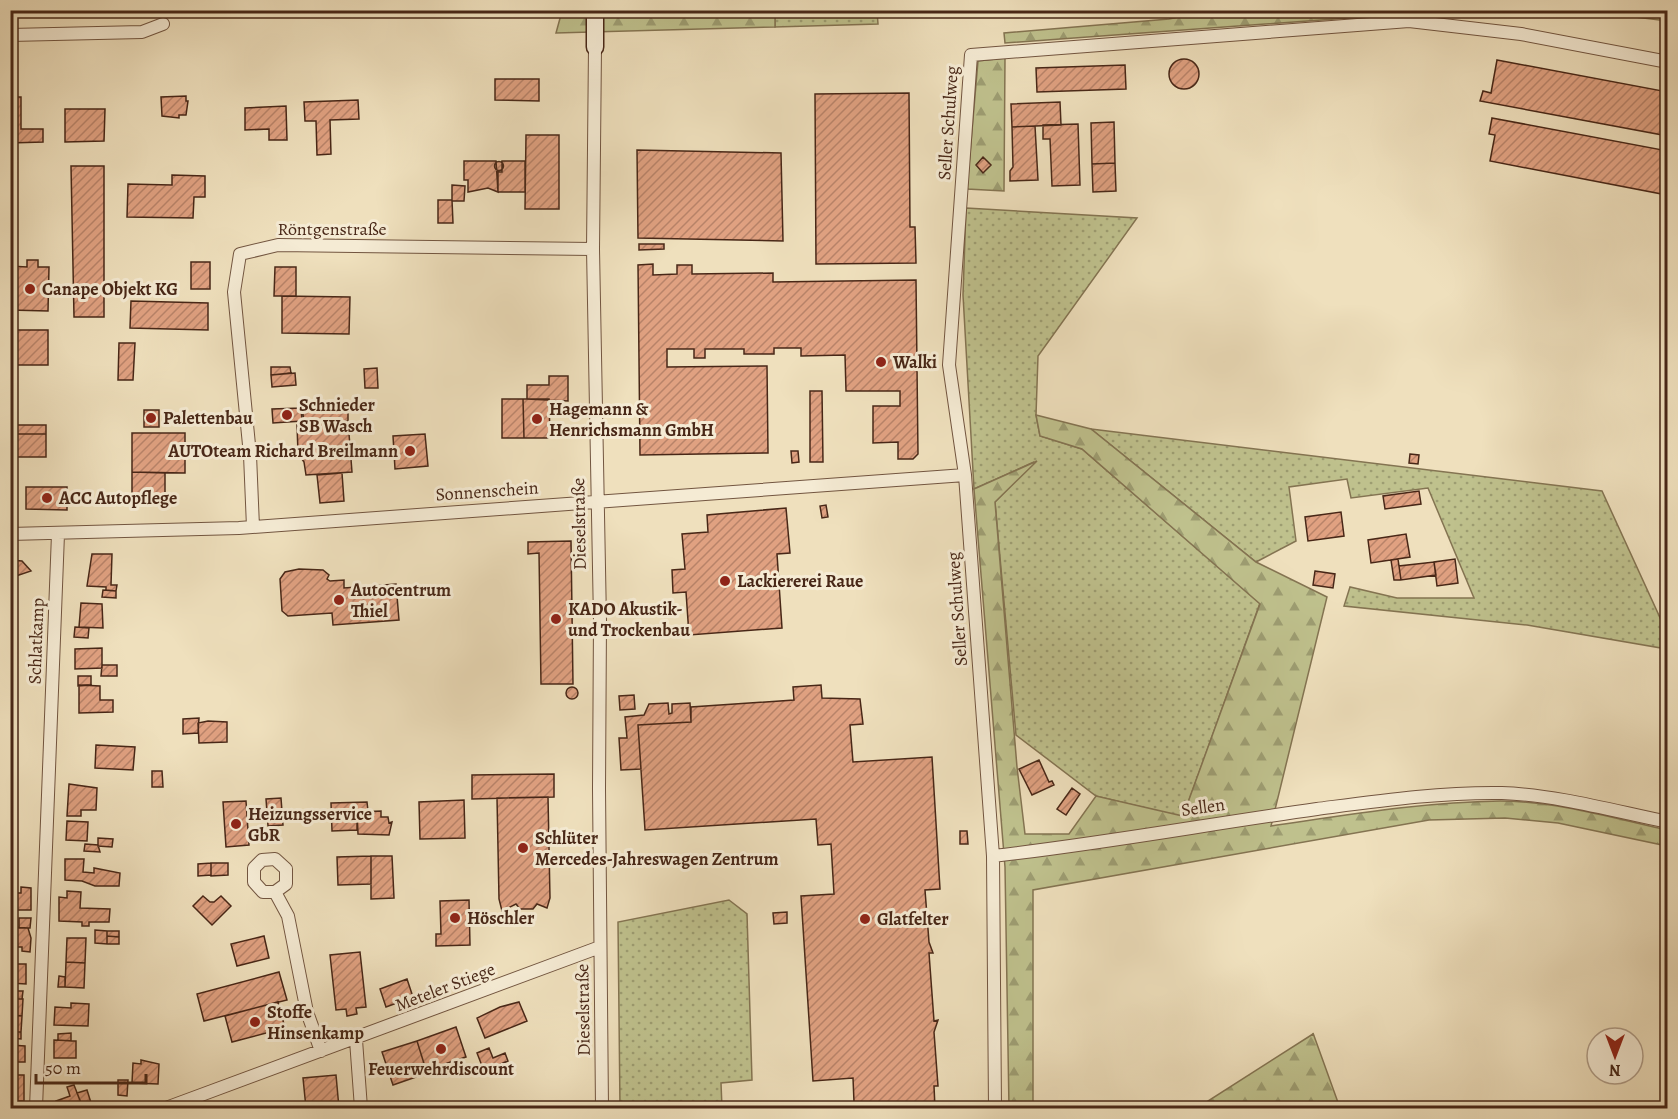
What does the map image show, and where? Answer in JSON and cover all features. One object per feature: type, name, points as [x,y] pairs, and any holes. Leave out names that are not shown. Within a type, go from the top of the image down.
[{"type":"street","points":[[595,10],[595,47]]},
{"type":"street","name":"Seller Schulweg","points":[[993,856],[965,475],[949,365],[970,55],[1409,16],[1521,34],[1668,62]]},
{"type":"street","points":[[10,35],[142,32],[163,24]]},
{"type":"street","name":"Dieselstraße","points":[[595,47],[593,249],[600,621],[600,947],[603,1108]]},
{"type":"street","name":"Röntgenstraße","points":[[253,527],[250,455],[234,292],[240,254],[278,245],[593,249]]},
{"type":"street","name":"Sonnenschein","points":[[10,534],[253,527],[596,501],[805,489],[965,475]]},
{"type":"street","name":"Schlatkamp","points":[[36,1108],[58,534]]},
{"type":"street","name":"Sellen","points":[[993,856],[1415,796],[1503,793],[1577,803],[1668,822]]},
{"type":"street","points":[[993,856],[995,1108]]},
{"type":"street","points":[[275,892],[288,916],[307,1012],[321,1051]]},
{"type":"street","name":"Meteler Stiege","points":[[166,1108],[356,1040],[600,947]]},
{"type":"street","points":[[356,1040],[361,1108]]},
{"type":"green space","points":[[562,11],[775,11],[775,27],[556,33]]},
{"type":"green space","points":[[775,11],[877,11],[878,24],[775,27]]},
{"type":"green space","points":[[1210,11],[1403,11],[1403,14],[1005,43],[1004,33],[1169,19]]},
{"type":"green space","points":[[1586,11],[1667,11],[1667,21]]},
{"type":"green space","points":[[1005,58],[1004,191],[967,189],[978,61]]},
{"type":"green space","points":[[966,208],[1137,218],[1038,356],[1036,415],[1040,436],[1082,449],[1260,603],[1183,817],[1096,796],[1016,735],[995,502],[1034,462],[974,489],[963,295]]},
{"type":"green space","points":[[1036,415],[1091,429],[1256,562],[1327,597],[1271,826],[1414,806],[1471,802],[1521,802],[1584,811],[1667,830],[1667,846],[1558,823],[1505,818],[1429,820],[1033,890],[1033,1108],[1009,1108],[1005,867],[974,489],[1037,461],[995,502],[1017,767],[1025,834],[1069,834],[1096,796],[1183,816],[1260,604],[1082,449],[1040,436]]},
{"type":"green space","points":[[1091,429],[1602,491],[1667,633],[1667,649],[1527,625],[1344,606],[1350,587],[1397,598],[1474,598],[1428,488],[1351,498],[1347,479],[1289,487],[1296,541],[1256,562]]},
{"type":"green space","points":[[729,900],[747,914],[752,1080],[721,1083],[722,1108],[620,1108],[618,922]]},
{"type":"green space","points":[[1313,1034],[1340,1108],[1197,1108]]},
{"type":"building","points":[[118,10],[144,10],[144,12],[118,14]]},
{"type":"building","points":[[1184,59],[1190,60],[1198,68],[1198,80],[1190,88],[1184,89],[1178,88],[1170,80],[1169,74],[1170,68],[1178,60]]},
{"type":"building","points":[[1497,60],[1668,92],[1668,136],[1480,101],[1483,91],[1491,93]]},
{"type":"building","points":[[1125,65],[1126,89],[1037,92],[1036,68]]},
{"type":"building","points":[[495,79],[539,79],[539,101],[495,100]]},
{"type":"building","points":[[909,93],[910,227],[915,227],[916,263],[816,264],[815,94]]},
{"type":"building","points":[[186,96],[186,101],[188,101],[186,115],[179,115],[179,118],[162,116],[161,97]]},
{"type":"building","points":[[10,97],[21,97],[21,129],[43,129],[43,142],[10,143]]},
{"type":"building","points":[[358,100],[359,119],[330,120],[331,154],[317,155],[316,121],[305,121],[304,102]]},
{"type":"building","points":[[1060,102],[1061,125],[1012,127],[1011,104]]},
{"type":"building","points":[[286,106],[287,140],[269,140],[269,129],[245,130],[245,108]]},
{"type":"building","points":[[65,109],[105,109],[104,141],[65,142]]},
{"type":"building","points":[[1492,118],[1668,151],[1667,195],[1490,161],[1495,135],[1489,134]]},
{"type":"building","points":[[1114,122],[1115,163],[1092,164],[1091,123]]},
{"type":"building","points":[[1078,124],[1080,185],[1052,186],[1050,139],[1043,139],[1043,125]]},
{"type":"building","points":[[1035,126],[1038,180],[1010,181],[1010,171],[1013,167],[1012,127]]},
{"type":"building","points":[[526,135],[559,135],[559,209],[525,209]]},
{"type":"building","points":[[637,150],[781,153],[783,241],[638,238]]},
{"type":"building","points":[[983,157],[991,165],[983,173],[976,165]]},
{"type":"building","points":[[464,161],[496,161],[498,192],[488,188],[468,192],[468,180],[464,180]]},
{"type":"building","points":[[499,161],[504,166],[499,171],[494,166]]},
{"type":"building","points":[[502,161],[525,161],[525,192],[498,192],[498,172],[502,172]]},
{"type":"building","points":[[1115,163],[1116,191],[1093,192],[1092,164]]},
{"type":"building","points":[[71,166],[104,166],[104,317],[74,317]]},
{"type":"building","points":[[172,175],[205,176],[205,197],[194,197],[193,218],[127,217],[128,184],[172,185]]},
{"type":"building","points":[[452,185],[465,186],[464,201],[452,201]]},
{"type":"building","points":[[438,200],[452,200],[453,223],[438,223]]},
{"type":"building","points":[[639,244],[664,244],[664,249],[639,250]]},
{"type":"building","name":"Canape Objekt KG","points":[[27,260],[38,260],[38,267],[49,267],[48,311],[10,310],[10,266],[27,267]]},
{"type":"building","points":[[191,262],[210,262],[210,289],[191,289]]},
{"type":"building","name":"Walki","points":[[653,264],[653,275],[677,274],[677,265],[692,265],[692,274],[773,273],[773,282],[916,280],[918,454],[913,459],[898,459],[898,442],[873,443],[873,406],[900,406],[900,391],[846,391],[845,355],[801,356],[801,348],[774,348],[774,354],[744,354],[744,349],[705,349],[705,358],[694,358],[694,349],[667,349],[667,367],[767,366],[768,453],[640,455],[638,265]]},
{"type":"building","points":[[275,267],[296,267],[296,296],[274,296]]},
{"type":"building","points":[[282,296],[350,297],[349,334],[282,333]]},
{"type":"building","points":[[131,301],[208,303],[208,330],[130,328]]},
{"type":"building","points":[[10,330],[48,330],[48,365],[10,365]]},
{"type":"building","points":[[119,343],[135,343],[133,380],[118,380]]},
{"type":"building","points":[[271,367],[290,367],[291,373],[271,375]]},
{"type":"building","points":[[377,368],[378,388],[365,388],[364,369]]},
{"type":"building","points":[[295,373],[296,385],[272,387],[271,375]]},
{"type":"building","points":[[549,376],[568,376],[568,401],[527,399],[527,385],[549,385]]},
{"type":"building","points":[[810,391],[822,391],[823,462],[810,462]]},
{"type":"building","points":[[502,399],[523,399],[524,438],[502,438]]},
{"type":"building","name":"Hagemann & Henrichsmann GmbH","points":[[523,399],[549,399],[550,438],[524,438]]},
{"type":"building","points":[[337,402],[348,410],[348,421],[304,424],[302,404]]},
{"type":"building","name":"Schnieder SB Wasch","points":[[301,408],[302,421],[273,423],[272,409]]},
{"type":"building","name":"Palettenbau","points":[[144,410],[159,410],[159,427],[144,427]]},
{"type":"building","points":[[348,421],[352,472],[306,475],[304,462],[298,453],[297,425]]},
{"type":"building","points":[[10,425],[46,425],[46,434],[10,434]]},
{"type":"building","points":[[132,433],[185,433],[185,473],[132,472]]},
{"type":"building","points":[[10,434],[46,434],[46,457],[10,457]]},
{"type":"building","name":"AUTOteam Richard Breilmann","points":[[425,434],[428,466],[395,469],[393,436]]},
{"type":"building","points":[[791,451],[798,451],[799,462],[792,463]]},
{"type":"building","points":[[1410,454],[1419,455],[1418,464],[1409,463]]},
{"type":"building","points":[[132,472],[165,473],[165,500],[132,500]]},
{"type":"building","points":[[342,473],[344,501],[320,503],[317,475]]},
{"type":"building","name":"ACC Autopflege","points":[[26,487],[67,487],[67,510],[26,509]]},
{"type":"building","points":[[1419,491],[1421,504],[1385,509],[1383,496]]},
{"type":"building","points":[[826,505],[828,517],[822,518],[820,506]]},
{"type":"building","name":"Lackiererei Raue","points":[[786,508],[790,553],[777,554],[782,628],[689,635],[686,592],[673,593],[672,570],[685,569],[682,534],[708,532],[707,515]]},
{"type":"building","points":[[1341,512],[1344,536],[1308,541],[1305,517]]},
{"type":"building","points":[[1406,534],[1410,557],[1371,563],[1368,540]]},
{"type":"building","name":"KADO Akustik- und Trockenbau","points":[[571,541],[573,684],[541,684],[539,553],[528,554],[528,542]]},
{"type":"building","points":[[92,554],[112,554],[111,585],[117,585],[116,591],[106,590],[106,587],[87,586]]},
{"type":"building","points":[[1398,559],[1401,580],[1394,580],[1391,560]]},
{"type":"building","points":[[1455,559],[1458,583],[1437,586],[1434,562]]},
{"type":"building","points":[[10,560],[22,561],[31,571],[16,576],[17,580],[10,582]]},
{"type":"building","points":[[1434,562],[1436,575],[1401,580],[1399,566]]},
{"type":"building","name":"Autocentrum Thiel","points":[[299,569],[323,570],[329,575],[327,579],[330,581],[344,580],[344,588],[396,584],[399,620],[333,625],[332,613],[288,616],[282,611],[280,579],[285,572]]},
{"type":"building","points":[[1315,571],[1335,574],[1333,588],[1313,585]]},
{"type":"building","points":[[103,590],[116,591],[116,598],[102,597]]},
{"type":"building","points":[[81,603],[102,604],[103,628],[79,627]]},
{"type":"building","points":[[75,627],[89,628],[88,638],[74,637]]},
{"type":"building","points":[[102,648],[102,668],[75,669],[75,649]]},
{"type":"building","points":[[102,665],[117,665],[117,676],[101,676]]},
{"type":"building","points":[[78,676],[91,676],[91,685],[78,686]]},
{"type":"building","points":[[79,685],[100,686],[100,700],[113,700],[113,712],[79,713]]},
{"type":"building","name":"Glatfelter","points":[[821,685],[822,698],[860,699],[863,724],[850,725],[853,762],[932,757],[940,889],[925,890],[929,942],[933,953],[929,953],[934,1021],[938,1020],[934,1032],[938,1086],[934,1086],[935,1108],[815,1108],[815,1105],[854,1102],[853,1078],[813,1081],[801,896],[834,894],[831,844],[818,845],[816,819],[645,830],[638,725],[691,722],[691,707],[794,700],[793,687]]},
{"type":"building","points":[[574,687],[577,688],[577,698],[570,699],[567,698],[566,691],[567,688]]},
{"type":"building","points":[[634,695],[635,709],[620,710],[619,696]]},
{"type":"building","points":[[668,703],[669,714],[672,713],[672,704],[690,703],[691,722],[638,725],[641,769],[621,770],[619,738],[627,738],[625,717],[644,715],[649,704]]},
{"type":"building","points":[[199,718],[198,733],[183,734],[183,719]]},
{"type":"building","points":[[227,722],[227,742],[199,743],[198,723]]},
{"type":"building","points":[[96,745],[135,747],[133,770],[95,768]]},
{"type":"building","points":[[1039,760],[1049,782],[1052,781],[1054,785],[1032,795],[1019,769]]},
{"type":"building","points":[[152,771],[162,771],[163,787],[152,787]]},
{"type":"building","points":[[554,774],[554,797],[472,799],[472,775]]},
{"type":"building","points":[[69,784],[97,788],[96,810],[81,810],[81,816],[67,816]]},
{"type":"building","points":[[1072,788],[1080,794],[1066,815],[1057,809]]},
{"type":"building","name":"Schlüter Mercedes-Jahreswagen Zentrum","points":[[548,797],[550,898],[547,908],[537,904],[533,909],[520,909],[516,904],[502,911],[499,899],[497,798]]},
{"type":"building","points":[[281,798],[283,825],[268,826],[266,799]]},
{"type":"building","points":[[464,800],[465,838],[420,839],[419,802]]},
{"type":"building","name":"Heizungsservice GbR","points":[[246,801],[249,845],[226,847],[223,802]]},
{"type":"building","points":[[367,802],[368,811],[357,812],[357,830],[332,831],[331,803]]},
{"type":"building","points":[[381,811],[381,817],[388,817],[389,823],[392,822],[389,835],[358,834],[357,812]]},
{"type":"building","points":[[67,821],[88,822],[87,841],[66,840]]},
{"type":"building","points":[[960,831],[967,831],[968,844],[960,844]]},
{"type":"building","points":[[98,838],[113,839],[112,847],[98,846]]},
{"type":"building","points":[[85,844],[98,845],[100,852],[84,851]]},
{"type":"building","points":[[371,856],[392,856],[394,898],[371,899]]},
{"type":"building","points":[[371,856],[371,884],[338,885],[337,857]]},
{"type":"building","points":[[65,859],[84,859],[83,872],[94,873],[94,868],[120,873],[119,886],[95,886],[82,881],[65,880]]},
{"type":"building","points":[[211,863],[211,875],[198,876],[198,864]]},
{"type":"building","points":[[211,863],[228,863],[228,875],[211,876]]},
{"type":"building","points":[[21,887],[31,888],[31,910],[10,910],[10,893],[21,893]]},
{"type":"building","points":[[67,891],[81,892],[80,908],[110,909],[109,922],[89,922],[89,926],[82,926],[82,922],[59,921],[59,897],[67,898]]},
{"type":"building","points":[[203,896],[210,902],[214,902],[221,896],[231,906],[212,925],[193,906]]},
{"type":"building","name":"Höschler","points":[[469,900],[470,945],[436,946],[436,934],[441,934],[440,901]]},
{"type":"building","points":[[787,912],[787,923],[774,924],[773,913]]},
{"type":"building","points":[[19,918],[31,918],[30,928],[19,928]]},
{"type":"building","points":[[10,927],[28,928],[31,938],[30,952],[22,951],[22,947],[10,947]]},
{"type":"building","points":[[95,930],[107,931],[107,944],[95,943]]},
{"type":"building","points":[[107,931],[119,931],[119,937],[107,936]]},
{"type":"building","points":[[107,936],[119,937],[119,944],[107,944]]},
{"type":"building","points":[[264,936],[269,958],[237,966],[231,944]]},
{"type":"building","points":[[67,938],[86,938],[85,963],[66,962]]},
{"type":"building","points":[[360,952],[366,1007],[356,1008],[357,1014],[347,1016],[346,1009],[336,1010],[330,955]]},
{"type":"building","points":[[66,962],[85,963],[84,988],[65,987]]},
{"type":"building","points":[[10,964],[26,964],[26,984],[10,983]]},
{"type":"building","points":[[279,972],[287,1000],[204,1021],[197,994]]},
{"type":"building","points":[[59,976],[65,977],[65,987],[58,987]]},
{"type":"building","points":[[407,979],[413,997],[386,1007],[380,989]]},
{"type":"building","points":[[10,991],[23,991],[22,999],[10,999]]},
{"type":"building","points":[[10,999],[23,999],[22,1016],[10,1015]]},
{"type":"building","name":"Stoffe Hinsenkamp","points":[[278,1002],[285,1028],[232,1042],[225,1016]]},
{"type":"building","points":[[519,1002],[527,1021],[485,1038],[477,1018],[500,1007]]},
{"type":"building","points":[[71,1003],[89,1004],[88,1026],[54,1025],[55,1007],[71,1008]]},
{"type":"building","points":[[10,1015],[22,1016],[21,1032],[10,1032]]},
{"type":"building","name":"Feuerwehrdiscount","points":[[456,1027],[466,1057],[426,1070],[417,1041]]},
{"type":"building","points":[[10,1032],[21,1032],[21,1039],[10,1038]]},
{"type":"building","points":[[71,1033],[71,1041],[58,1040],[58,1034]]},
{"type":"building","points":[[54,1040],[76,1041],[76,1058],[54,1058]]},
{"type":"building","points":[[417,1041],[426,1070],[415,1073],[416,1077],[393,1085],[382,1052]]},
{"type":"building","points":[[10,1045],[25,1046],[25,1062],[10,1062]]},
{"type":"building","points":[[489,1048],[493,1058],[505,1053],[508,1061],[484,1071],[477,1053]]},
{"type":"building","points":[[141,1060],[159,1064],[158,1084],[132,1083],[133,1063],[141,1064]]},
{"type":"building","points":[[13,1075],[24,1075],[24,1101],[13,1101],[13,1108],[10,1108],[10,1078]]},
{"type":"building","points":[[336,1075],[339,1108],[306,1108],[303,1078]]},
{"type":"building","points":[[118,1080],[128,1080],[127,1096],[118,1095]]},
{"type":"building","points":[[74,1085],[83,1108],[58,1108],[56,1101],[70,1096],[67,1087]]},
{"type":"building","points":[[87,1090],[92,1106],[83,1108],[77,1093]]},
{"type":"place","name":"Canape Objekt KG","points":[[30,289]]},
{"type":"place","name":"Walki","points":[[881,362]]},
{"type":"place","name":"Schnieder SB Wasch","points":[[287,415]]},
{"type":"place","name":"Palettenbau","points":[[151,418]]},
{"type":"place","name":"Hagemann & Henrichsmann GmbH","points":[[537,419]]},
{"type":"place","name":"AUTOteam Richard Breilmann","points":[[410,451]]},
{"type":"place","name":"ACC Autopflege","points":[[47,498]]},
{"type":"place","name":"Lackiererei Raue","points":[[725,581]]},
{"type":"place","name":"Autocentrum Thiel","points":[[339,600]]},
{"type":"place","name":"KADO Akustik- und Trockenbau","points":[[556,619]]},
{"type":"place","name":"Heizungsservice GbR","points":[[236,824]]},
{"type":"place","name":"Schlüter Mercedes-Jahreswagen Zentrum","points":[[523,848]]},
{"type":"place","name":"Höschler","points":[[455,918]]},
{"type":"place","name":"Glatfelter","points":[[865,919]]},
{"type":"place","name":"Stoffe Hinsenkamp","points":[[255,1022]]},
{"type":"place","name":"Feuerwehrdiscount","points":[[441,1049]]}]
